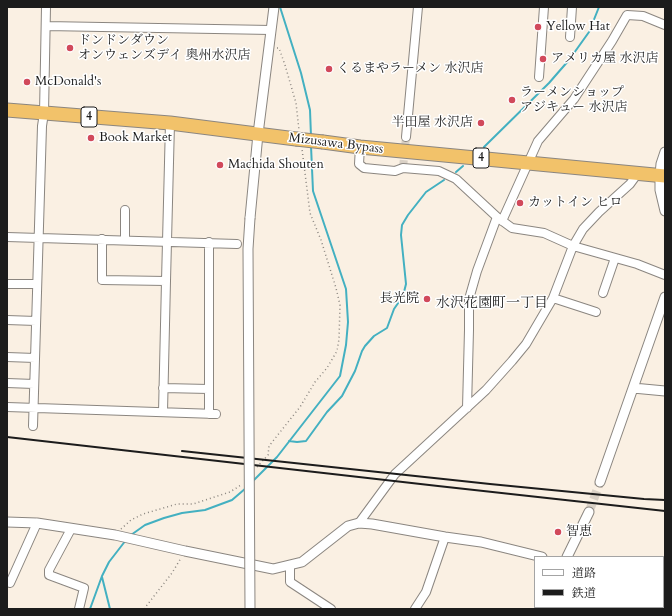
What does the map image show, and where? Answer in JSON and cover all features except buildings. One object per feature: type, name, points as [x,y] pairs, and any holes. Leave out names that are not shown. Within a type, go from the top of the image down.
[{"type":"highway","name":"Mizusawa Bypass","points":[[7,110],[170,123],[360,147],[663,176]]},
{"type":"street","points":[[33,426],[42,126],[44,114],[46,7]]},
{"type":"street","points":[[250,609],[248,265],[250,218],[258,134],[274,7]]},
{"type":"street","points":[[406,136],[418,7]]},
{"type":"street","points":[[539,77],[544,7]]},
{"type":"street","points":[[570,37],[572,7]]},
{"type":"street","points":[[466,408],[469,300],[477,271],[500,219],[538,141],[574,98],[612,41],[627,11],[665,25]]},
{"type":"street","points":[[46,26],[271,30]]},
{"type":"street","points":[[162,412],[170,123]]},
{"type":"street","points":[[360,147],[359,164],[364,168],[395,171],[403,168],[439,171],[456,179],[512,228],[544,234],[573,246],[637,264],[665,275]]},
{"type":"street","points":[[665,152],[660,164],[663,176],[660,190],[665,211]]},
{"type":"street","points":[[359,523],[396,474],[498,378],[526,344],[553,298],[573,246],[583,229],[599,212],[630,184],[638,173]]},
{"type":"street","points":[[125,210],[125,240]]},
{"type":"street","points":[[7,237],[237,244]]},
{"type":"street","points":[[102,239],[102,280],[166,281]]},
{"type":"street","points":[[7,408],[213,414],[209,389],[209,242]]},
{"type":"street","points":[[603,293],[615,258]]},
{"type":"street","points":[[7,284],[37,284]]},
{"type":"street","points":[[600,482],[665,297]]},
{"type":"street","points":[[553,298],[596,312]]},
{"type":"street","points":[[7,320],[36,321]]},
{"type":"street","points":[[7,358],[35,358]]},
{"type":"street","points":[[7,383],[34,384]]},
{"type":"street","points":[[163,388],[209,389]]},
{"type":"street","points":[[633,388],[665,391]]},
{"type":"street","points":[[567,556],[589,512]]},
{"type":"street","points":[[7,522],[37,523],[117,535],[185,551],[273,568],[290,566],[302,562],[348,526],[359,523],[481,542],[538,556]]},
{"type":"street","points":[[7,582],[10,583],[37,523]]},
{"type":"street","points":[[71,529],[49,570],[48,575],[84,588],[79,609]]},
{"type":"street","points":[[415,609],[426,592],[445,537]]},
{"type":"street","points":[[290,566],[290,582],[331,609]]},
{"type":"path","points":[[253,471],[268,455],[269,446],[300,407],[315,382],[327,368],[338,351],[340,339],[340,305],[336,288],[321,240],[310,213],[299,139],[296,103],[286,65],[279,48],[269,47]]},
{"type":"path","points":[[117,535],[131,520],[143,514],[177,504],[193,504],[230,492],[238,488],[243,482]]},
{"type":"path","points":[[144,609],[172,574],[185,551]]},
{"type":"green space","points":[[572,608],[628,608],[628,609]]},
{"type":"waterway","points":[[280,7],[301,73],[310,110],[311,136]]},
{"type":"waterway","points":[[484,147],[549,83],[569,60],[589,32],[599,7]]},
{"type":"waterway","points":[[252,482],[277,457],[340,376],[346,345],[348,322],[346,289],[313,191],[311,146]]},
{"type":"waterway","points":[[456,172],[463,166]]},
{"type":"waterway","points":[[289,441],[306,441],[327,412],[342,396],[355,371],[365,346],[374,336],[387,328],[394,309],[403,296],[406,284],[401,235],[402,225],[426,192],[444,180]]},
{"type":"waterway","points":[[131,535],[145,525],[164,518],[182,513],[205,510],[232,500],[246,488]]},
{"type":"waterway","points":[[90,609],[102,576],[109,562],[126,540]]},
{"type":"waterway","points":[[102,577],[110,609]]},
{"type":"tunnel","points":[[403,168],[406,137]]},
{"type":"tunnel","points":[[589,512],[600,482]]},
{"type":"railway","points":[[7,437],[665,511]]},
{"type":"railway","points":[[182,451],[490,484],[665,500]]},
{"type":"place","name":"Yellow Hat","points":[[538,27]]},
{"type":"place","name":"ドンドンダウン オンウェンズデイ 奥州水沢店","points":[[70,48]]},
{"type":"place","name":"アメリカ屋 水沢店","points":[[543,59]]},
{"type":"place","name":"くるまやラーメン 水沢店","points":[[329,69]]},
{"type":"place","name":"McDonald's","points":[[27,82]]},
{"type":"place","name":"ラーメンショップ アジキュー 水沢店","points":[[512,100]]},
{"type":"place","name":"半田屋 水沢店","points":[[481,123]]},
{"type":"place","name":"Book Market","points":[[91,138]]},
{"type":"place","name":"Machida Shouten","points":[[220,165]]},
{"type":"place","name":"カットイン ヒロ","points":[[520,203]]},
{"type":"place","name":"長光院","points":[[427,299]]},
{"type":"place","name":"智恵","points":[[558,532]]},
{"type":"district","name":"水沢花園町一丁目","points":[[492,304]]}]
